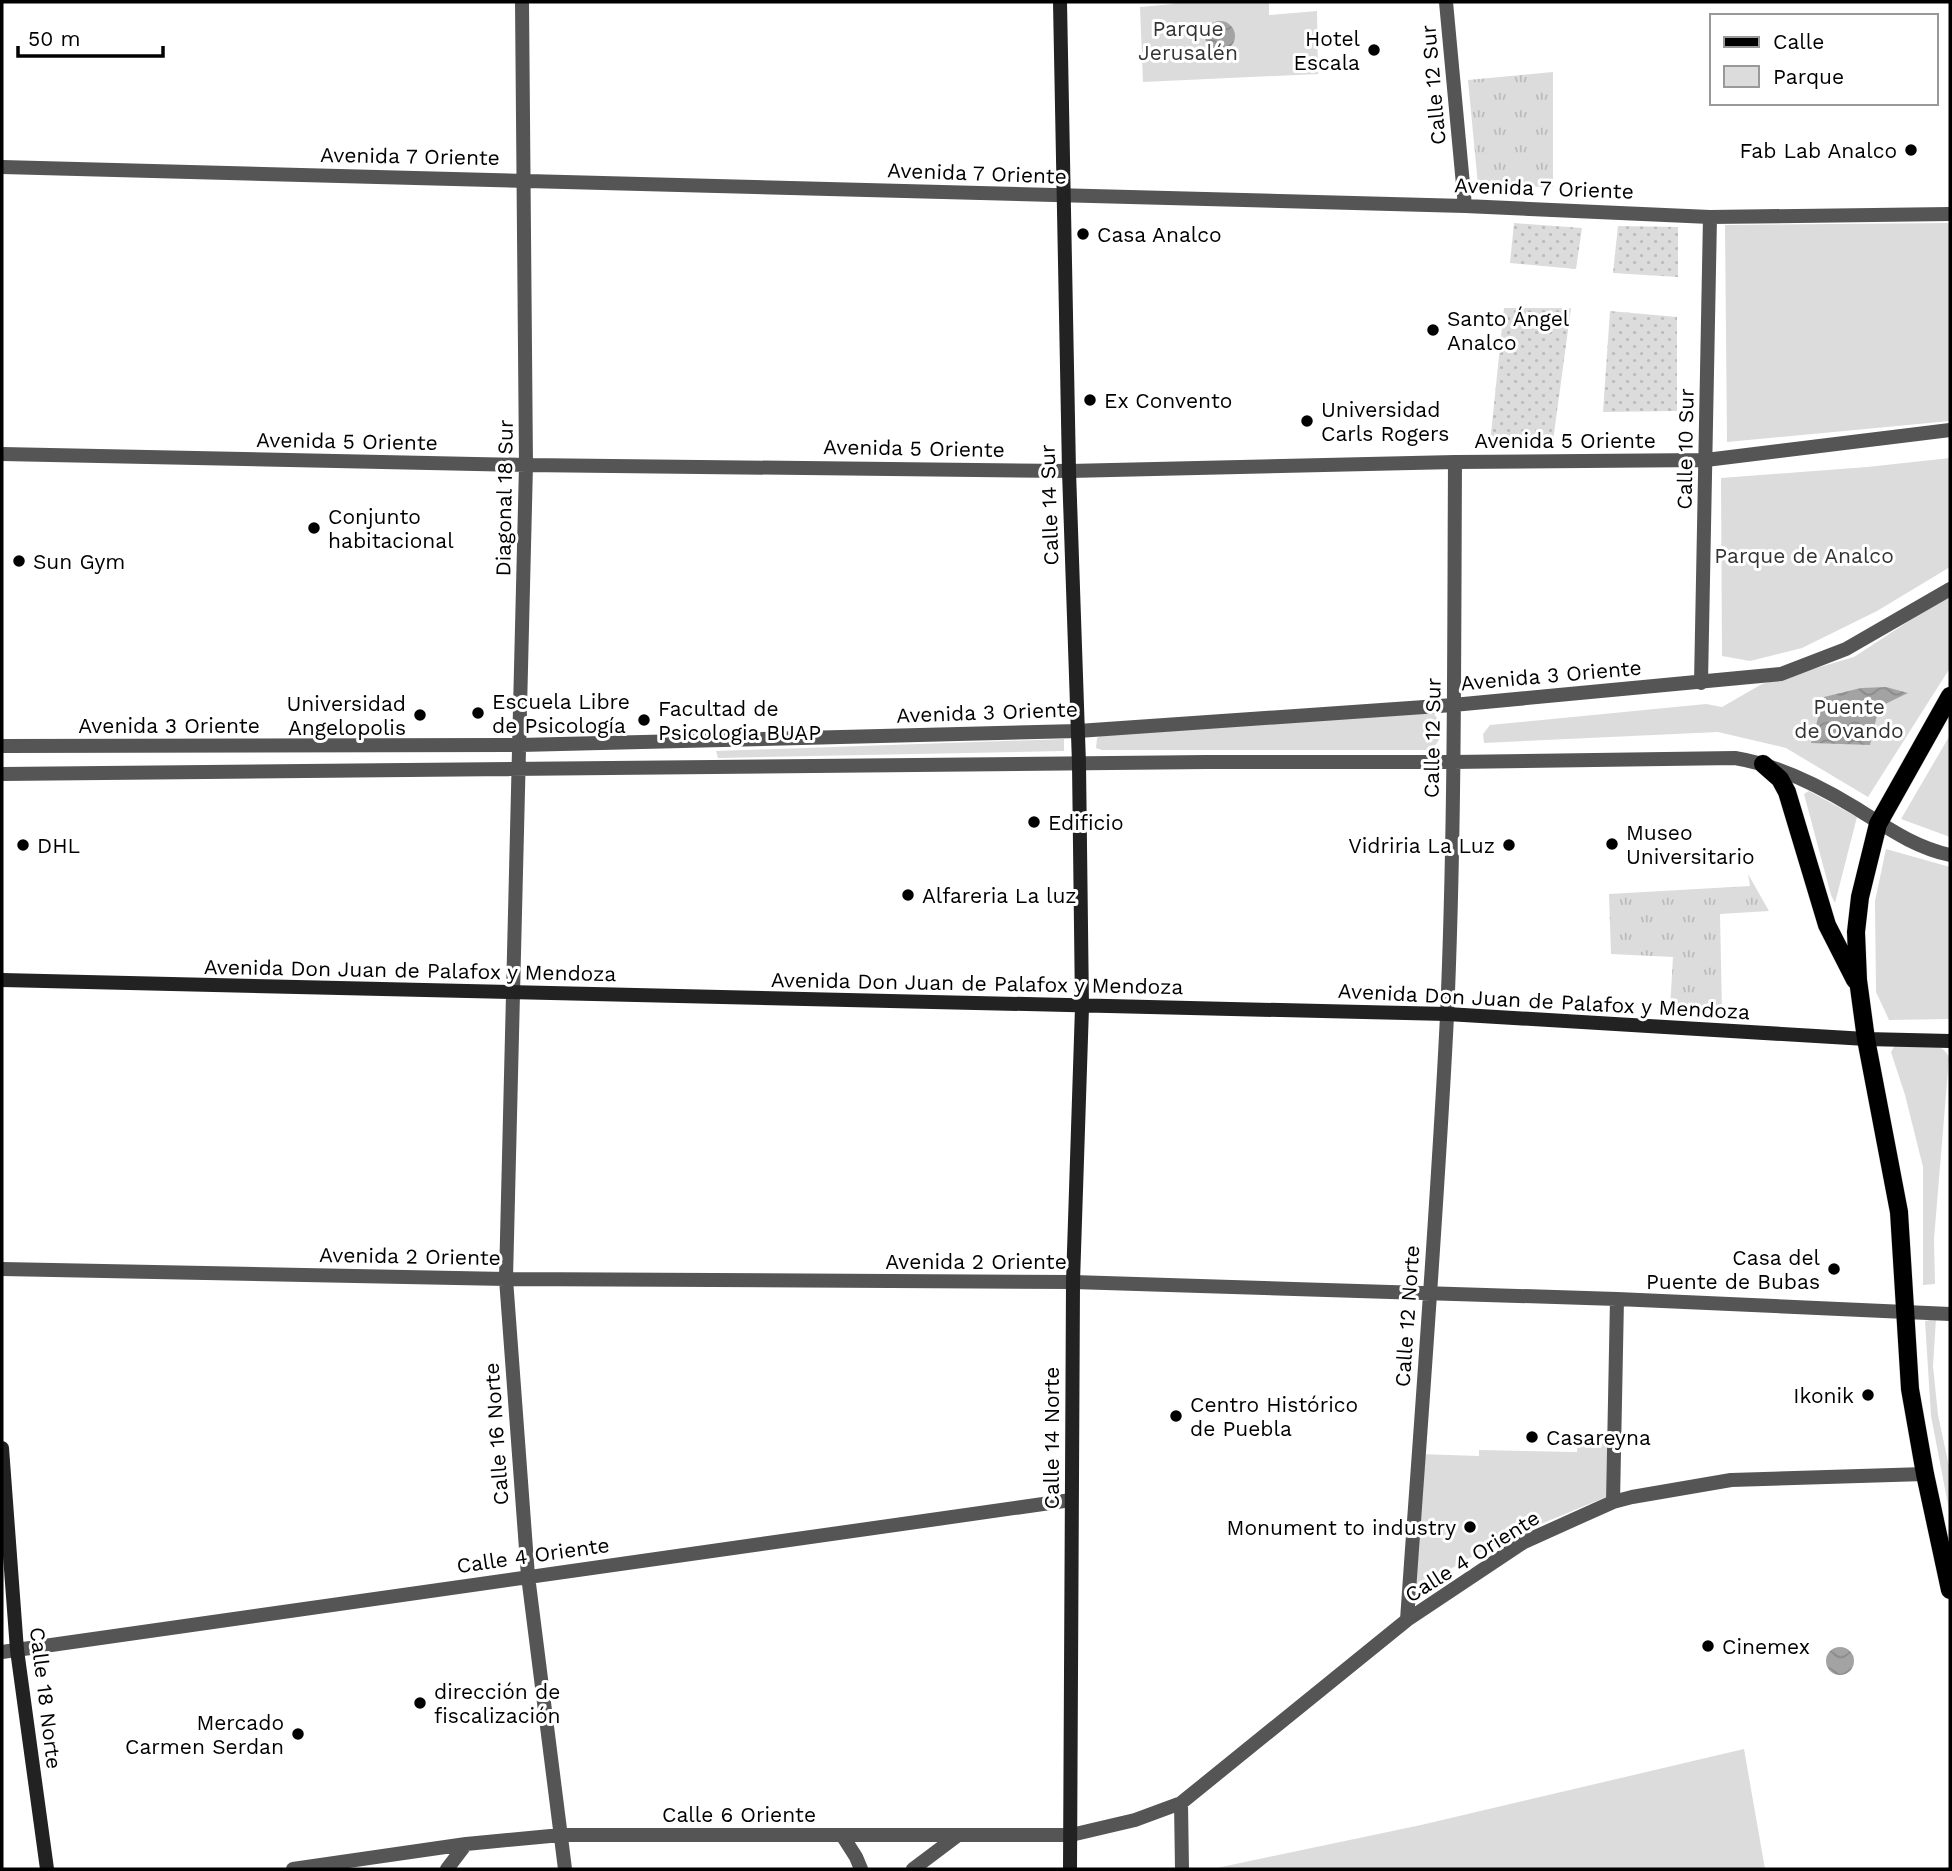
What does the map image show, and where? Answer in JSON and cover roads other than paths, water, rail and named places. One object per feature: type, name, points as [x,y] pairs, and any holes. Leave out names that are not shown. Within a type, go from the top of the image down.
[{"type":"main road","name":"Calle 14 Sur","points":[[1060,2],[1062,197],[1079,764],[1082,1007]]},
{"type":"main road","points":[[1950,696],[1878,824],[1857,915],[1857,962],[1866,1039],[1897,1198],[1910,1389],[1950,1590]]},
{"type":"main road","points":[[1763,764],[1780,779],[1787,792],[1827,925],[1860,989]]},
{"type":"main road","name":"Avenida Don Juan de Palafox y Mendoza","points":[[2,981],[1447,1014],[1866,1039],[1950,1041]]},
{"type":"main road","name":"Calle 14 Norte","points":[[1070,1869],[1073,1282],[1082,1007]]},
{"type":"main road","name":"Calle 18 Norte","points":[[2,1448],[9,1651],[47,1869]]},
{"type":"street","name":"Diagonal 18 Sur","points":[[514,994],[526,465],[522,2]]},
{"type":"street","name":"Calle 12 Sur","points":[[1446,2],[1465,205]]},
{"type":"street","name":"Avenida 7 Oriente","points":[[2,167],[1062,197],[1465,205],[1710,217],[1950,214]]},
{"type":"street","name":"Calle 10 Sur","points":[[1700,683],[1710,217]]},
{"type":"street","name":"Avenida 5 Oriente","points":[[2,454],[526,465],[1069,471],[1455,462],[1706,460],[1950,430]]},
{"type":"street","name":"Calle 12 Sur","points":[[1447,1014],[1454,705],[1455,462]]},
{"type":"street","name":"Avenida 3 Oriente","points":[[2,746],[520,745],[1078,731],[1454,705],[1781,674],[1846,649],[1950,589]]},
{"type":"street","points":[[226,772],[227,746]]},
{"type":"street","points":[[2,774],[1735,758],[1763,764],[1831,795],[1878,824],[1925,848],[1950,855]]},
{"type":"street","name":"Calle 16 Norte","points":[[514,994],[506,1279],[528,1576],[565,1869]]},
{"type":"street","name":"Calle 12 Norte","points":[[1407,1620],[1447,1014]]},
{"type":"street","name":"Avenida 2 Oriente","points":[[2,1269],[506,1279],[1073,1282],[1617,1299],[1950,1314]]},
{"type":"street","points":[[1613,1502],[1617,1299]]},
{"type":"street","name":"Calle 4 Oriente","points":[[1181,1803],[1407,1620],[1524,1542],[1613,1502],[1731,1480],[1925,1474]]},
{"type":"street","name":"Calle 4 Oriente","points":[[9,1651],[1071,1500]]},
{"type":"street","points":[[1181,1803],[1182,1869]]},
{"type":"street","name":"Calle 6 Oriente","points":[[293,1869],[466,1844],[561,1835],[1071,1835],[1135,1820],[1181,1803]]},
{"type":"street","points":[[842,1835],[862,1869]]},
{"type":"street","points":[[913,1869],[957,1836]]},
{"type":"street","points":[[447,1869],[466,1844]]},
{"type":"water","points":[[1220,21],[1231,25],[1235,36],[1231,47],[1220,51],[1209,47],[1205,36],[1209,25]]},
{"type":"water","points":[[1886,687],[1908,693],[1879,707],[1870,745],[1811,743],[1824,697],[1861,688]]},
{"type":"water","points":[[1840,1647],[1850,1651],[1854,1661],[1850,1671],[1840,1675],[1830,1671],[1826,1661],[1830,1651]]},
{"type":"place","name":"Hotel Escala","points":[[1374,50]]},
{"type":"place","name":"Fab Lab Analco","points":[[1911,150]]},
{"type":"place","name":"Casa Analco","points":[[1083,234]]},
{"type":"place","name":"Santo Ángel Analco","points":[[1433,330]]},
{"type":"place","name":"Ex Convento","points":[[1090,400]]},
{"type":"place","name":"Universidad Carls Rogers","points":[[1307,421]]},
{"type":"place","name":"Conjunto habitacional","points":[[314,528]]},
{"type":"place","name":"Sun Gym","points":[[19,561]]},
{"type":"place","name":"Escuela Libre de Psicología","points":[[478,713]]},
{"type":"place","name":"Universidad Angelopolis","points":[[420,715]]},
{"type":"place","name":"Facultad de Psicologia BUAP","points":[[644,720]]},
{"type":"place","name":"Edificio","points":[[1034,822]]},
{"type":"place","name":"Museo Universitario","points":[[1612,844]]},
{"type":"place","name":"DHL","points":[[23,845]]},
{"type":"place","name":"Vidriria La Luz","points":[[1509,845]]},
{"type":"place","name":"Alfareria La luz","points":[[908,895]]},
{"type":"place","name":"Casa del Puente de Bubas","points":[[1834,1269]]},
{"type":"place","name":"Ikonik","points":[[1868,1395]]},
{"type":"place","name":"Centro Histórico de Puebla","points":[[1176,1416]]},
{"type":"place","name":"Casareyna","points":[[1532,1437]]},
{"type":"place","name":"Monument to industry","points":[[1470,1527]]},
{"type":"place","name":"Cinemex","points":[[1708,1646]]},
{"type":"place","name":"dirección de fiscalización","points":[[420,1703]]},
{"type":"place","name":"Mercado Carmen Serdan","points":[[298,1734]]},
{"type":"park label","name":"Parque Jerusalén","points":[[1188,40]]},
{"type":"park label","name":"Parque de Analco","points":[[1804,555]]},
{"type":"park label","name":"Puente de Ovando","points":[[1849,718]]}]
